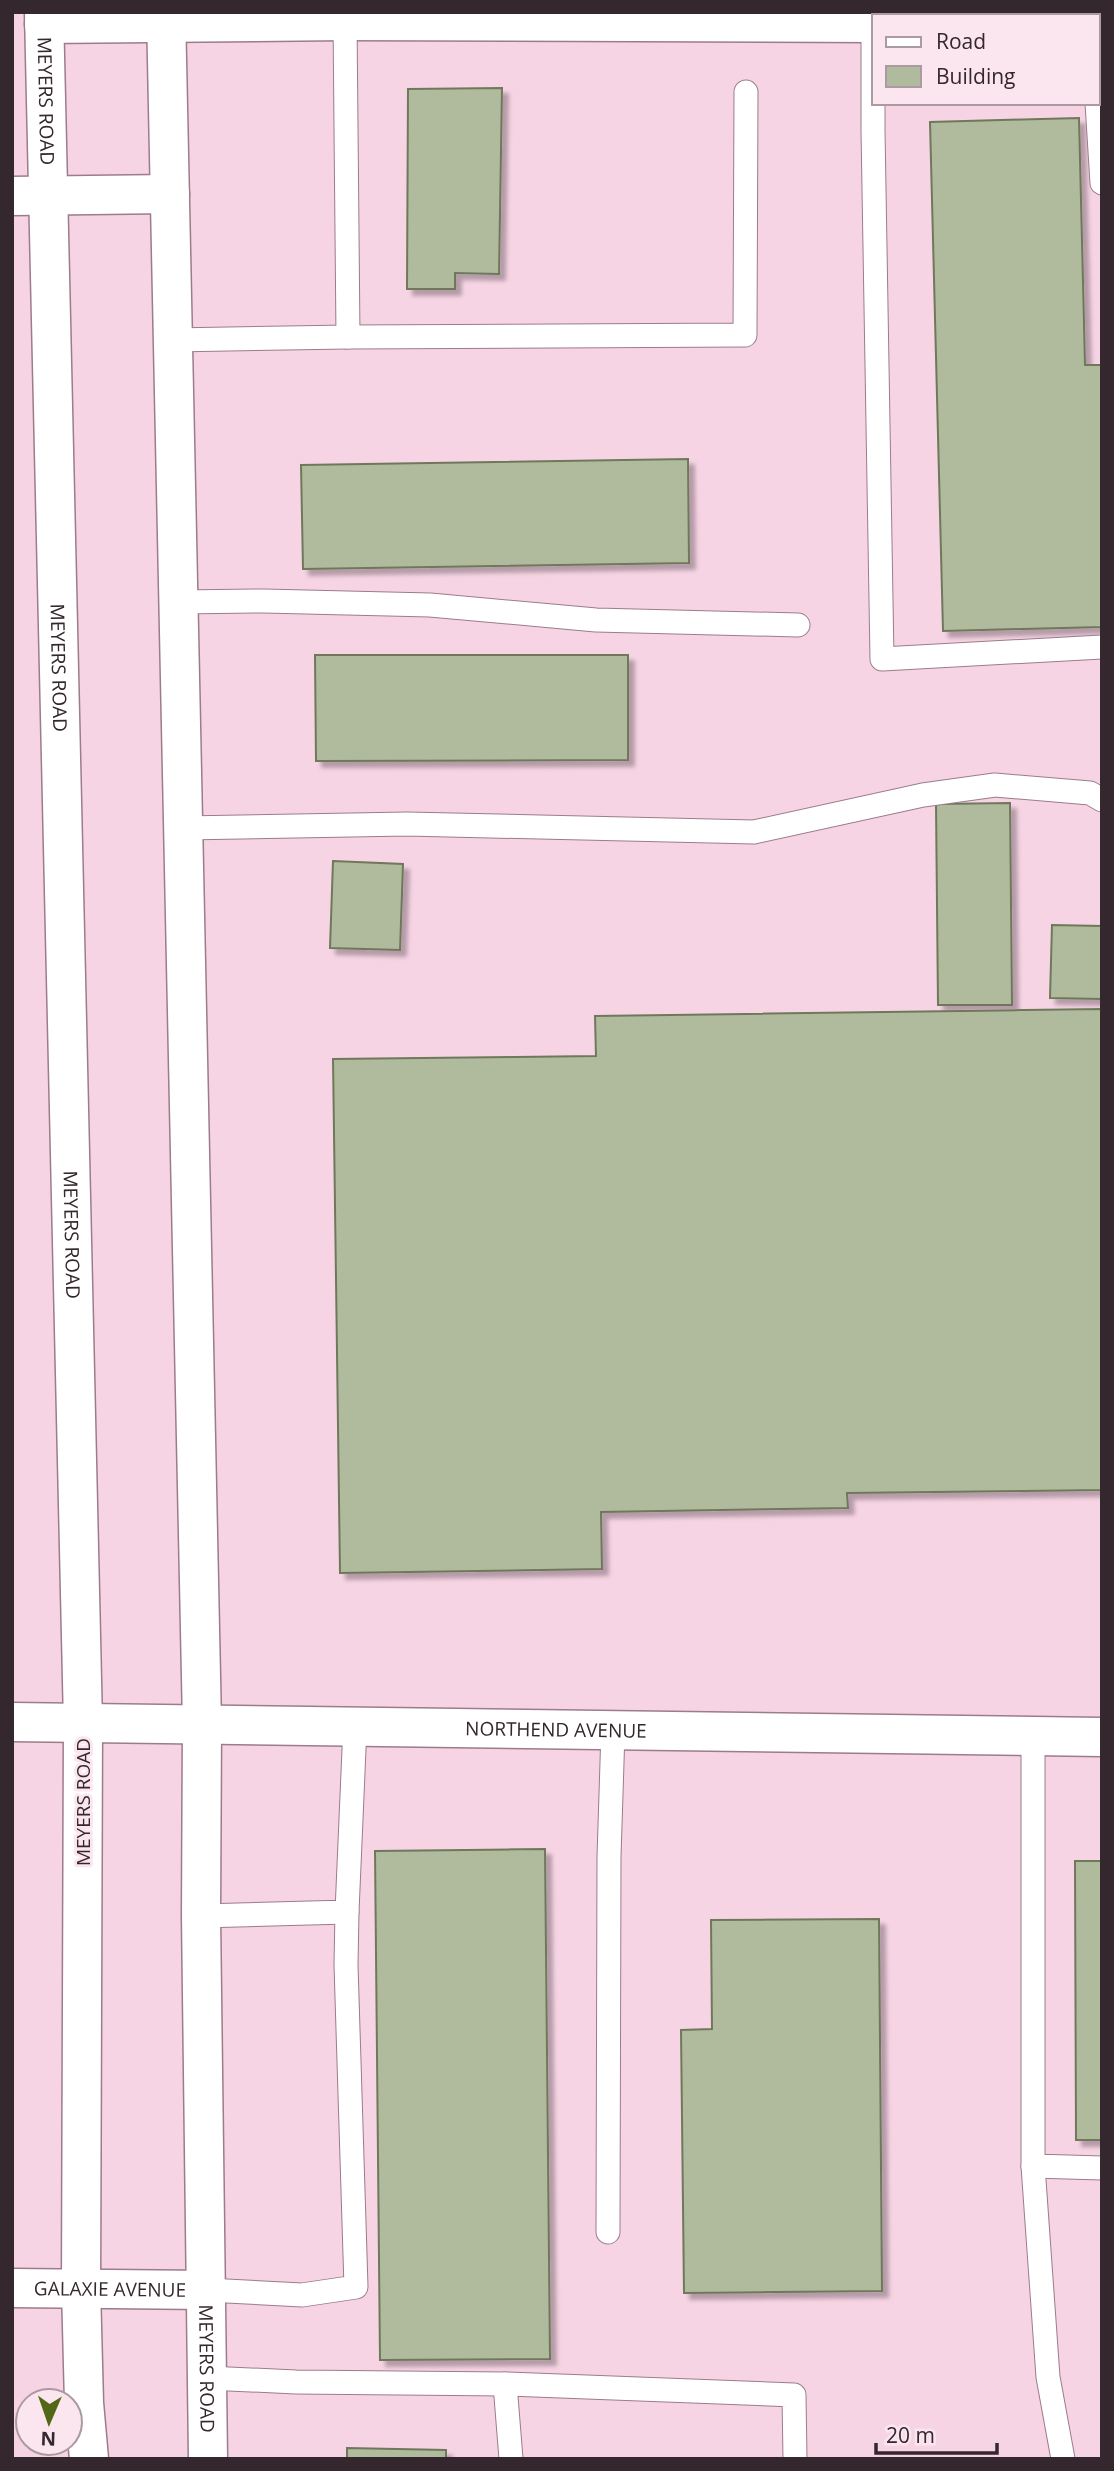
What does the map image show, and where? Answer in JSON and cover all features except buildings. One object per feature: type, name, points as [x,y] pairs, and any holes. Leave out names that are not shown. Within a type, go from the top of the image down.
[{"type":"street","name":"MEYERS ROAD","points":[[166,17],[202,1724],[201,1916],[208,2459]]},
{"type":"street","points":[[44,18],[872,23]]},
{"type":"street","name":"MEYERS ROAD","points":[[44,18],[31,196],[83,1724],[81,2288],[84,2403],[89,2459]]},
{"type":"street","points":[[31,196],[170,194]]},
{"type":"street","name":"NORTHEND AVENUE","points":[[12,1722],[1102,1737]]},
{"type":"street","name":"GALAXIE AVENUE","points":[[12,2288],[207,2290]]},
{"type":"lane","points":[[345,21],[348,337]]},
{"type":"lane","points":[[172,340],[745,335],[746,92]]},
{"type":"lane","points":[[873,105],[882,659],[1102,648]]},
{"type":"lane","points":[[1097,105],[1102,183]]},
{"type":"lane","points":[[179,602],[430,605],[596,620],[798,625]]},
{"type":"lane","points":[[183,828],[407,824],[754,832],[923,795],[995,785],[1090,793],[1102,800]]},
{"type":"lane","points":[[207,2290],[302,2295],[356,2287],[346,1965],[355,1726]]},
{"type":"lane","points":[[608,2232],[609,1857],[613,1731]]},
{"type":"lane","points":[[1033,1736],[1033,2166],[1048,2377],[1063,2459]]},
{"type":"lane","points":[[201,1916],[346,1912]]},
{"type":"lane","points":[[1033,2166],[1102,2168]]},
{"type":"lane","points":[[207,2378],[296,2382],[505,2384],[794,2395],[795,2459]]},
{"type":"lane","points":[[505,2384],[511,2459]]}]
